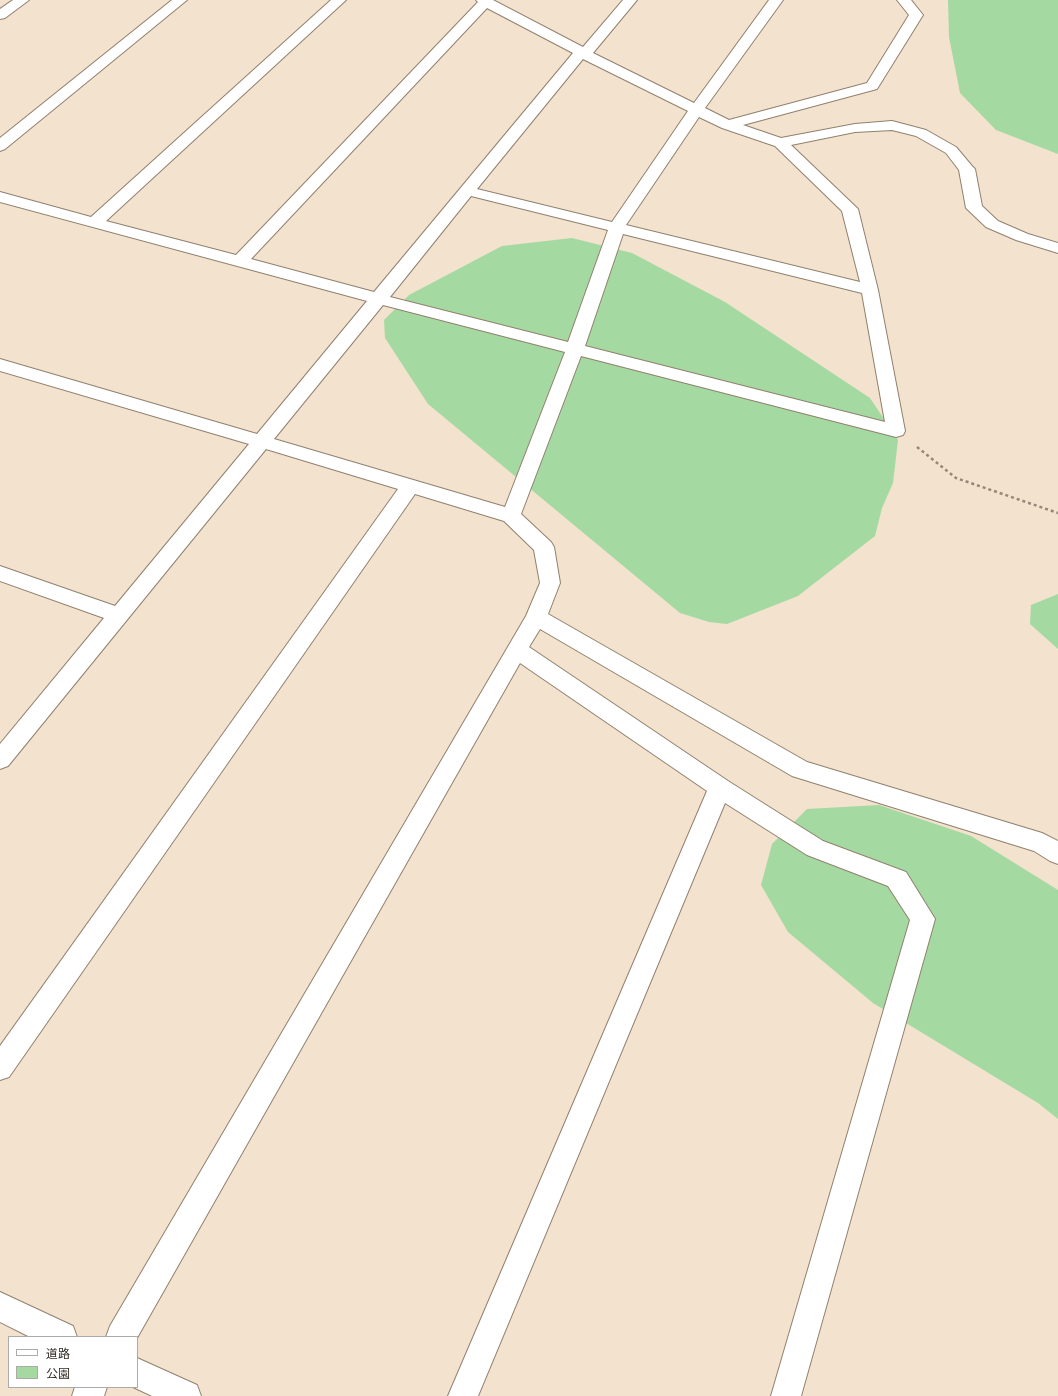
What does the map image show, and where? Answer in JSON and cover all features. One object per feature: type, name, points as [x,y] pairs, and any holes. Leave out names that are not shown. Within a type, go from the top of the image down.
[{"type":"street","points":[[0,15],[22,0]]},
{"type":"street","points":[[0,146],[180,0]]},
{"type":"street","points":[[94,223],[339,0]]},
{"type":"street","points":[[0,760],[468,191],[583,53],[630,0]]},
{"type":"street","points":[[511,516],[575,348],[617,227],[696,110],[776,0]]},
{"type":"street","points":[[727,125],[872,86],[916,15],[904,0]]},
{"type":"street","points":[[0,197],[379,299],[896,431],[870,290],[850,209],[780,142],[727,125],[696,110],[583,53],[505,5],[484,1],[240,261]]},
{"type":"street","points":[[780,142],[855,128],[892,125],[921,133],[951,150],[967,169],[974,208],[992,224],[1022,237],[1058,248]]},
{"type":"street","points":[[468,191],[870,290]]},
{"type":"street","points":[[0,365],[511,516],[544,547],[550,583],[536,617],[122,1336]]},
{"type":"street","points":[[0,1068],[410,486]]},
{"type":"street","points":[[0,573],[118,615]]},
{"type":"street","points":[[536,617],[800,769],[1042,843],[1058,854]]},
{"type":"street","points":[[517,650],[720,788],[814,848],[897,879],[923,919],[786,1396]]},
{"type":"street","points":[[463,1396],[720,788]]},
{"type":"street","points":[[0,1307],[60,1336]]},
{"type":"street","points":[[138,1373],[186,1396]]},
{"type":"path","points":[[896,431],[956,478],[1058,513]]},
{"type":"green space","points":[[948,0],[1058,0],[1058,154],[996,130],[960,93],[949,37]]},
{"type":"green space","points":[[572,238],[632,253],[725,302],[870,398],[898,440],[893,483],[882,508],[875,536],[798,596],[727,624],[709,622],[680,613],[428,404],[385,338],[384,320],[409,295],[502,246]]},
{"type":"green space","points":[[1058,594],[1058,649],[1030,624],[1031,605]]},
{"type":"green space","points":[[879,805],[971,836],[1058,890],[1058,1119],[1038,1103],[873,1003],[788,932],[761,885],[772,844],[807,809]]}]
